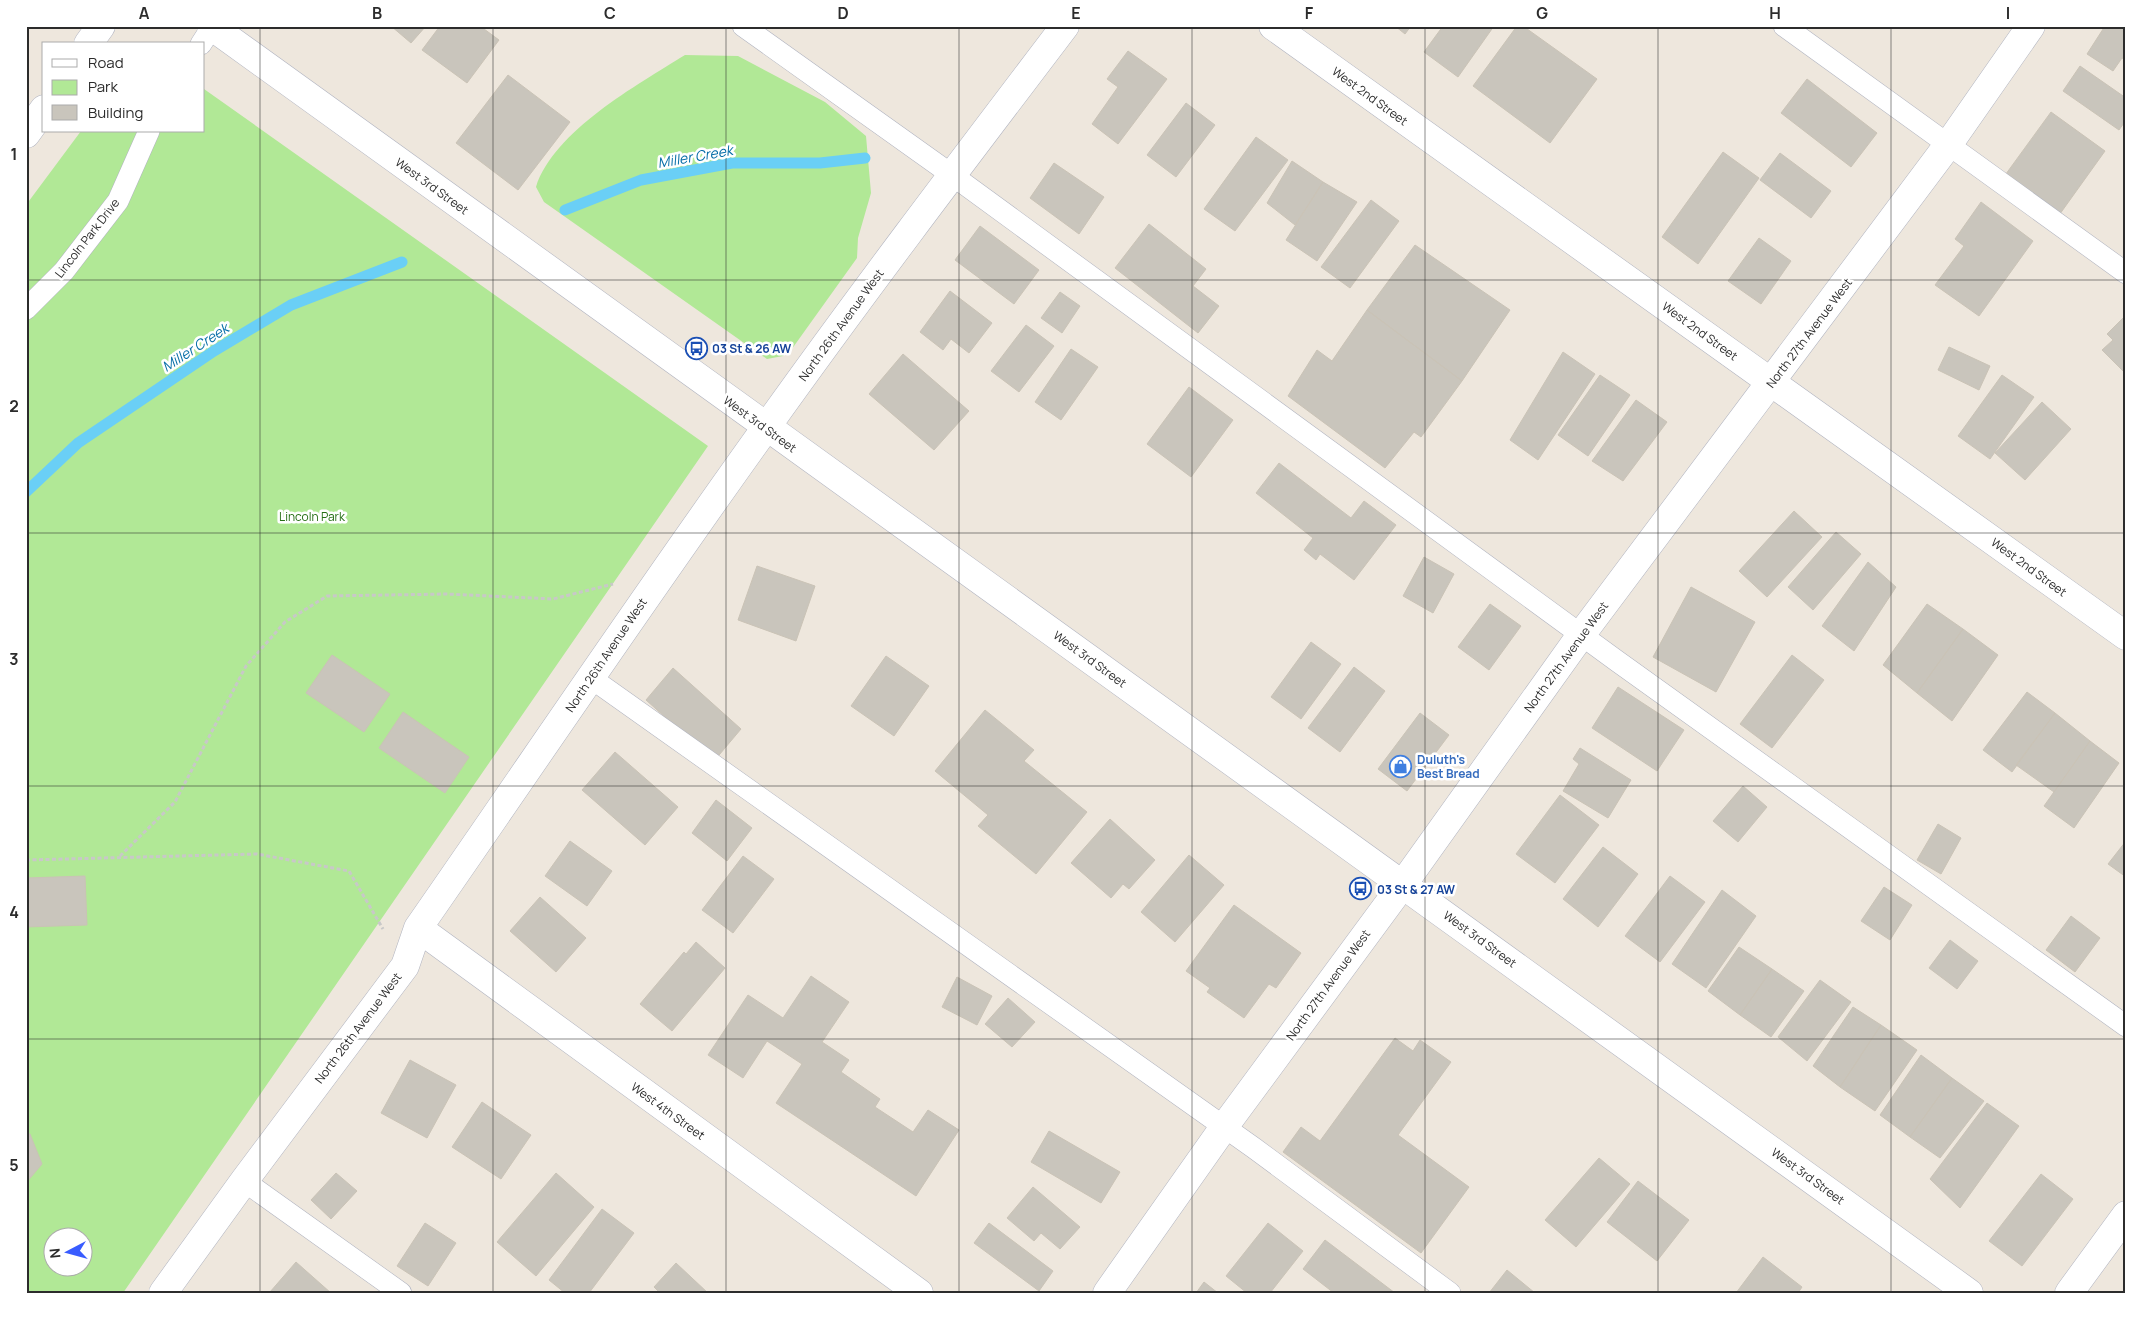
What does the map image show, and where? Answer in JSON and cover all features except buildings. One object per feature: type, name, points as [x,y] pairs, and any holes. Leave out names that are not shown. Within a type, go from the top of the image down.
[{"type":"street","points":[[89,42],[101,26]]},
{"type":"street","name":"North 26th Avenue West","points":[[163,1293],[244,1181],[405,966],[418,928],[766,428],[952,175],[1065,26]]},
{"type":"street","name":"West 2nd Street","points":[[1273,26],[2126,636]]},
{"type":"street","name":"North 27th Avenue West","points":[[1107,1293],[1224,1127],[1403,884],[1581,635],[1772,383],[1948,145],[2031,26]]},
{"type":"street","name":"West 3rd Street","points":[[211,27],[766,428],[1403,884],[1968,1293]]},
{"type":"street","points":[[26,134],[42,111]]},
{"type":"street","name":"West 4th Street","points":[[418,928],[919,1293]]},
{"type":"street","points":[[2069,1293],[2126,1214]]},
{"type":"lane","points":[[743,26],[952,175],[1581,635],[2126,1026]]},
{"type":"lane","points":[[1784,26],[2126,273]]},
{"type":"lane","points":[[202,42],[211,27]]},
{"type":"lane","name":"Lincoln Park Drive","points":[[26,309],[64,271],[118,201],[149,132]]},
{"type":"lane","points":[[591,678],[1224,1127],[1450,1293]]},
{"type":"lane","points":[[244,1181],[401,1293]]},
{"type":"path","points":[[120,856],[175,802],[246,666],[285,622],[327,596],[447,594],[553,599],[615,584]]},
{"type":"path","points":[[26,860],[81,860],[120,856],[257,854],[349,871],[405,966]]},
{"type":"green space","points":[[685,55],[738,56],[825,102],[866,136],[871,193],[858,238],[857,258],[794,346],[783,356],[767,359],[544,202],[536,187],[546,166],[560,147],[578,129],[622,95]]},
{"type":"green space","name":"Lincoln Park","points":[[205,90],[708,446],[123,1293],[26,1293],[26,205],[80,132],[205,132]]},
{"type":"waterway","name":"Miller Creek","points":[[565,210],[641,180],[732,163],[820,163],[865,158]]},
{"type":"waterway","name":"Miller Creek","points":[[26,492],[78,443],[214,351],[291,305],[402,262]]},
{"type":"place","name":"03 St & 26 AW","points":[[696,348]]},
{"type":"place","name":"Duluth's Best Bread","points":[[1401,766]]},
{"type":"place","name":"03 St & 27 AW","points":[[1361,889]]}]
